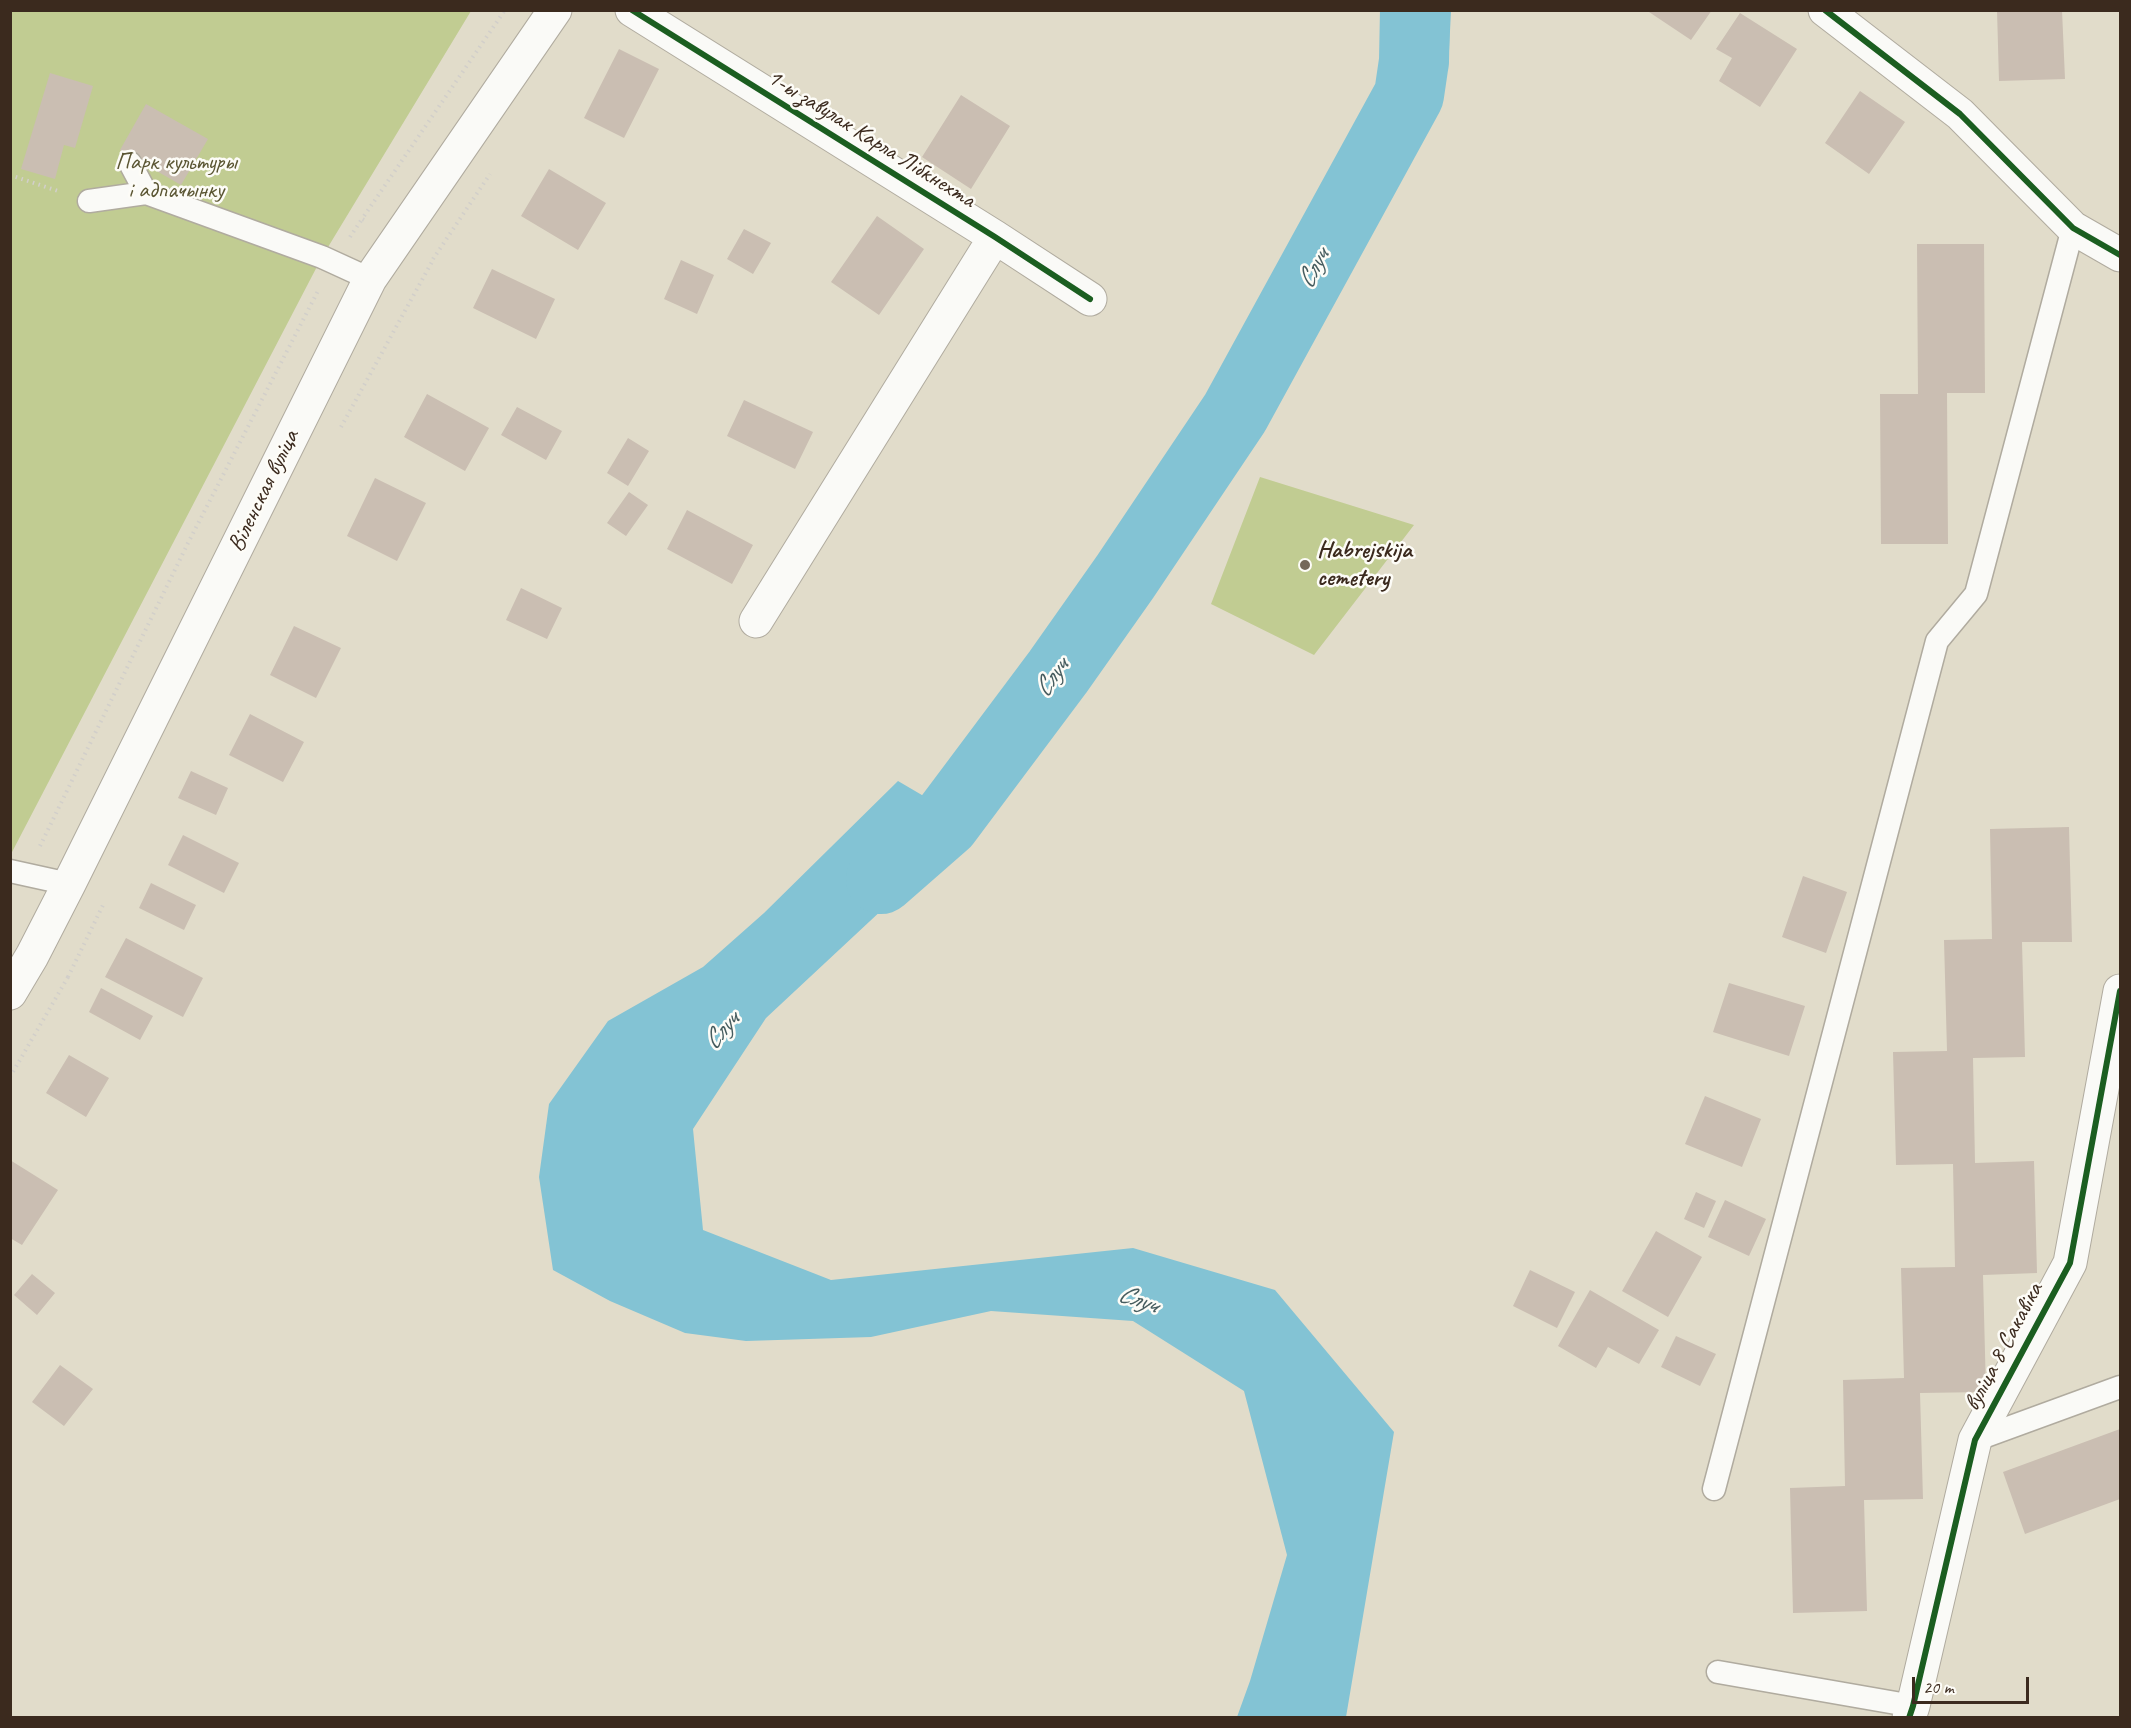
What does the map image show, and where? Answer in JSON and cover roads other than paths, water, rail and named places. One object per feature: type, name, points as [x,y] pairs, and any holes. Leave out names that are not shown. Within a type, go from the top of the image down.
[{"type":"street","name":"Віленская вуліца","points":[[10,993],[69,884],[370,279],[555,10]]},
{"type":"street","name":"1-ы завулак Карла Лібкнехта","points":[[632,10],[1090,299]]},
{"type":"street","points":[[1825,10],[1960,114],[2073,228],[2121,255]]},
{"type":"street","points":[[756,621],[995,237]]},
{"type":"street","name":"вуліца 8 Сакавіка","points":[[1911,1712],[1974,1440],[2070,1263],[2121,991]]},
{"type":"lane","points":[[130,163],[146,193]]},
{"type":"lane","points":[[89,201],[146,193],[334,261],[370,279]]},
{"type":"lane","points":[[1714,1489],[1937,641],[1976,594],[2073,228]]},
{"type":"lane","points":[[18,872],[69,884]]},
{"type":"lane","points":[[1974,1440],[2121,1387]]},
{"type":"lane","points":[[1718,1672],[1911,1712]]},
{"type":"water","points":[[1386,11],[1451,11],[1448,71],[1414,61],[1384,59]]},
{"type":"water","points":[[898,781],[973,825],[766,1018],[693,1129],[703,1230],[831,1280],[1133,1248],[1275,1290],[1394,1432],[1346,1717],[1237,1717],[1250,1681],[1287,1555],[1244,1391],[1133,1321],[991,1311],[871,1337],[746,1341],[685,1333],[610,1301],[553,1270],[539,1177],[549,1104],[608,1021],[703,967],[764,913]]},
{"type":"waterway","name":"Случ","points":[[881,879],[945,823],[1058,672],[1235,413],[1409,95],[1414,61],[1415,10]]},
{"type":"place","name":"Habrejskija cemetery","points":[[1305,565]]},
{"type":"park label","name":"Парк культуры і адпачынку","points":[[176,177]]}]
